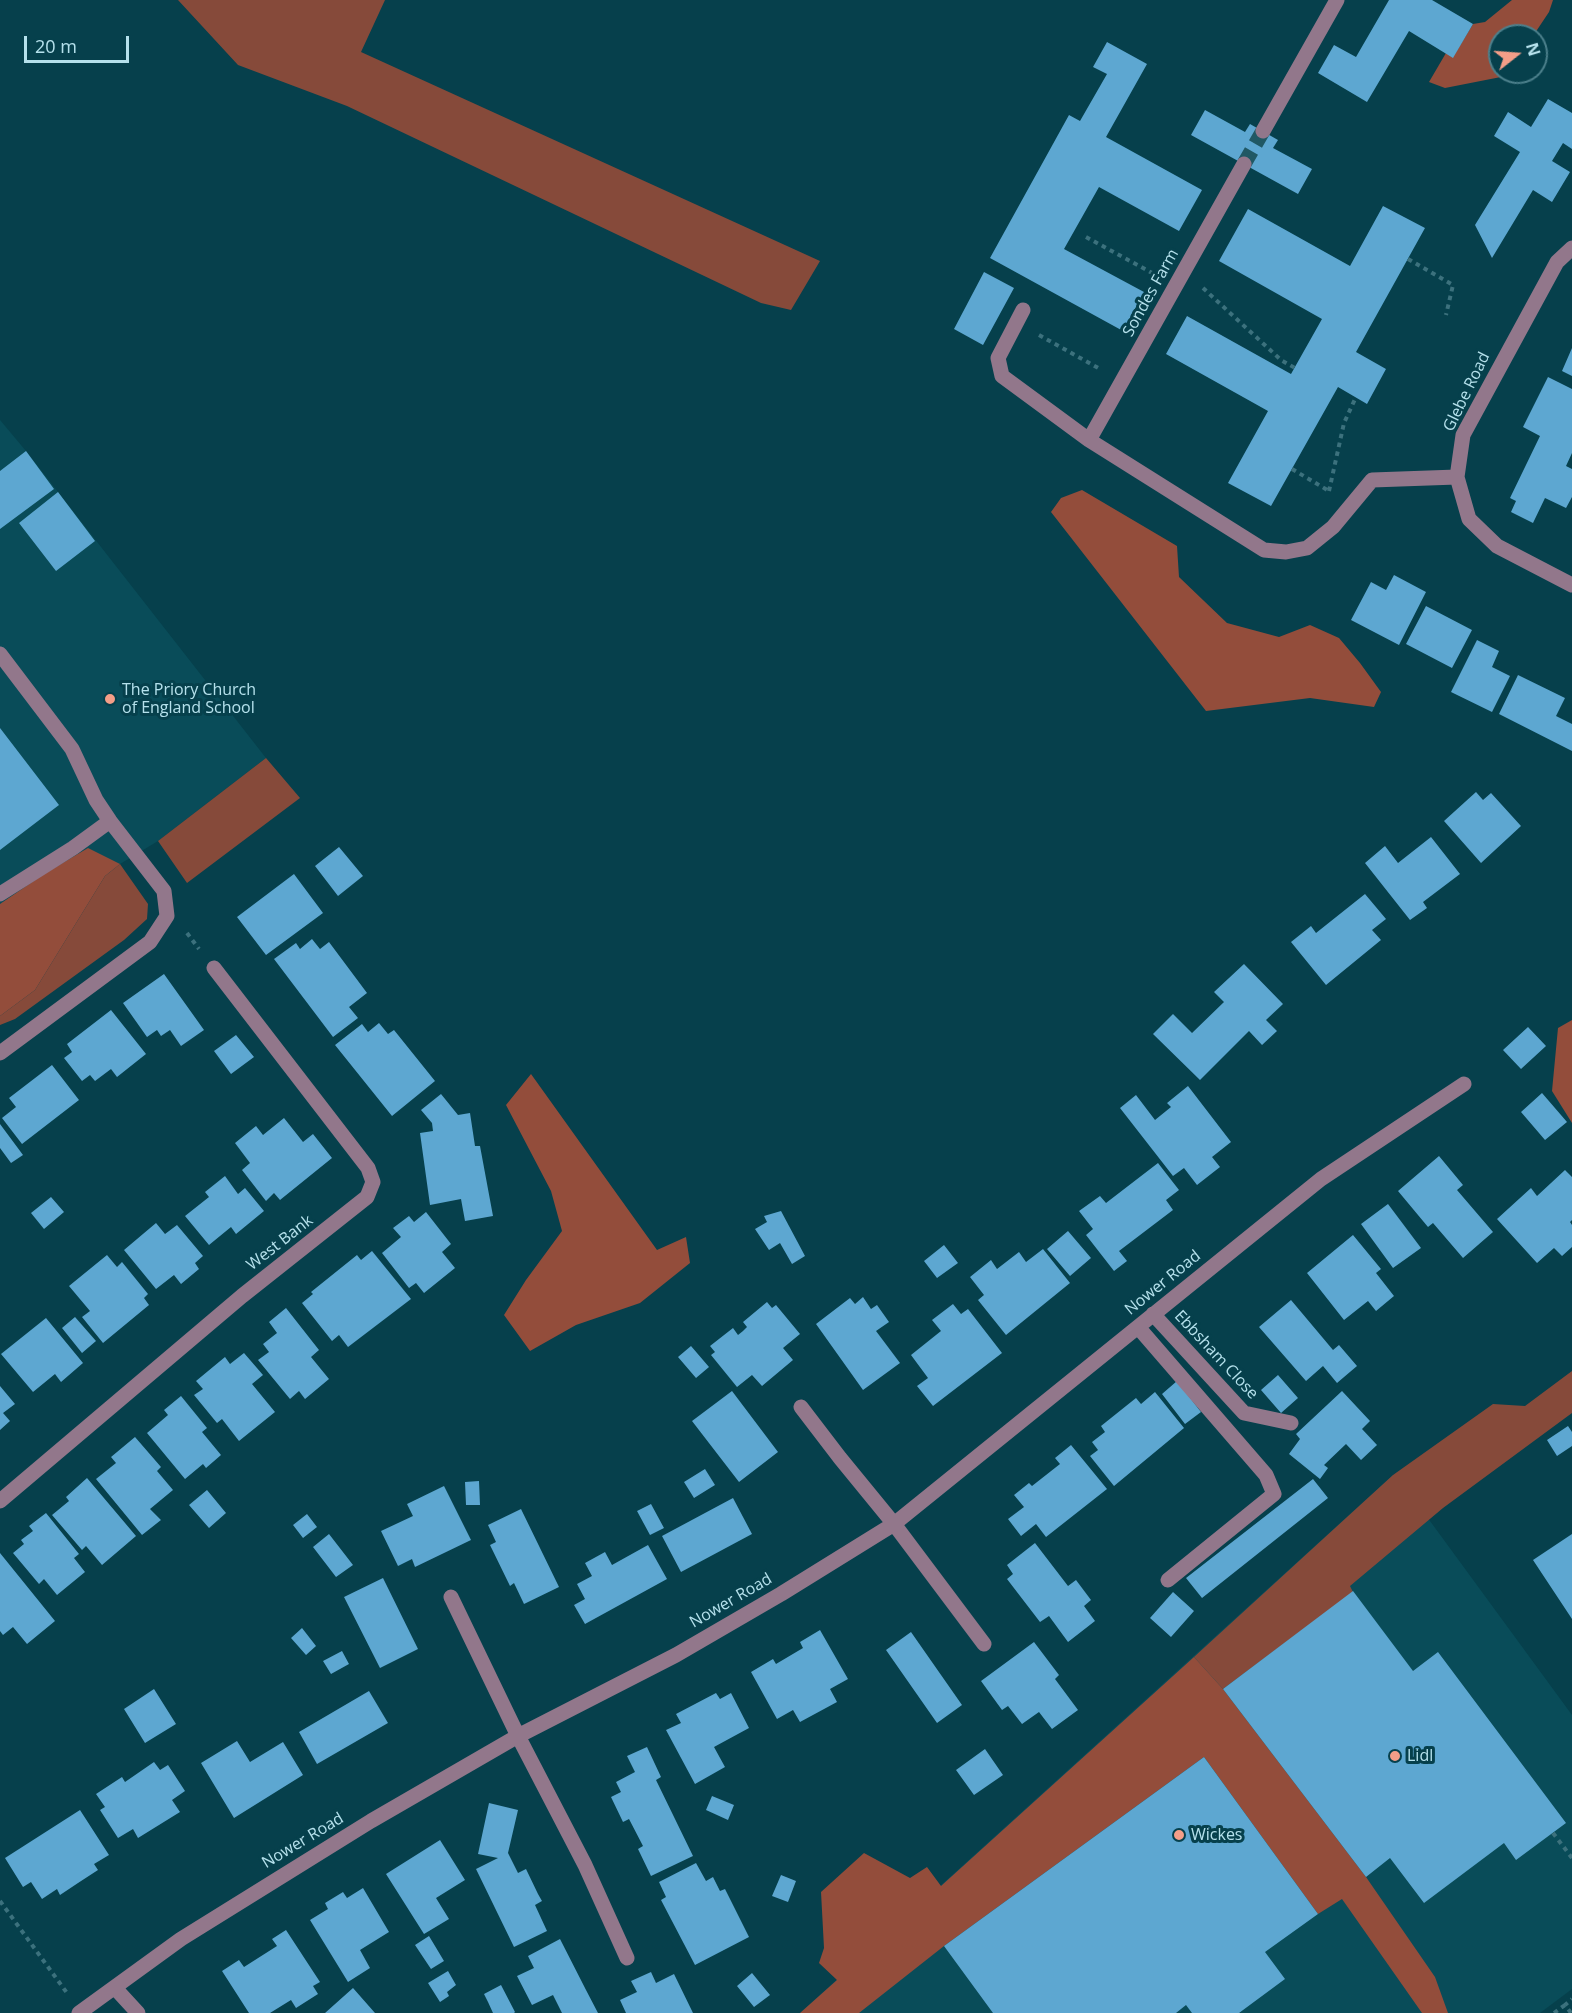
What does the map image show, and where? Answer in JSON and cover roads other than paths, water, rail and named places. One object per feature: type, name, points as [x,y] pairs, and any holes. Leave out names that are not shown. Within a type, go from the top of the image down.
[{"type":"street","points":[[1263,131],[1337,0]]},
{"type":"street","name":"Sondes Farm","points":[[1089,440],[1244,164]]},
{"type":"street","name":"Glebe Road","points":[[1572,248],[1557,262],[1463,435],[1456,477],[1469,519],[1497,546],[1572,585]]},
{"type":"street","points":[[1020,317],[998,358],[1002,376],[1089,440],[1264,550],[1286,552],[1307,548],[1333,527],[1372,480],[1456,477]]},
{"type":"street","points":[[0,654],[72,749],[96,800],[164,891],[167,916],[150,942],[0,1053]]},
{"type":"street","points":[[0,894],[73,848],[110,821]]},
{"type":"street","name":"West Bank","points":[[0,1501],[242,1296],[367,1197],[373,1182],[368,1168],[213,968]]},
{"type":"street","name":"Nower Road","points":[[80,2012],[179,1941],[370,1821],[518,1736],[676,1655],[894,1524],[1322,1179],[1464,1084]]},
{"type":"street","name":"Ebbsham Close","points":[[1153,1314],[1244,1413],[1291,1423]]},
{"type":"street","points":[[1138,1327],[1266,1475],[1274,1494],[1168,1580]]},
{"type":"street","points":[[801,1407],[894,1524],[984,1644]]},
{"type":"street","points":[[451,1597],[518,1736],[585,1865],[627,1958]]},
{"type":"street","points":[[115,1988],[138,2013]]},
{"type":"tunnel","points":[[1244,164],[1263,131]]},
{"type":"place","name":"The Priory Church of England School","points":[[110,699]]},
{"type":"place","name":"Lidl","points":[[1395,1756]]},
{"type":"place","name":"Wickes","points":[[1179,1835]]}]
